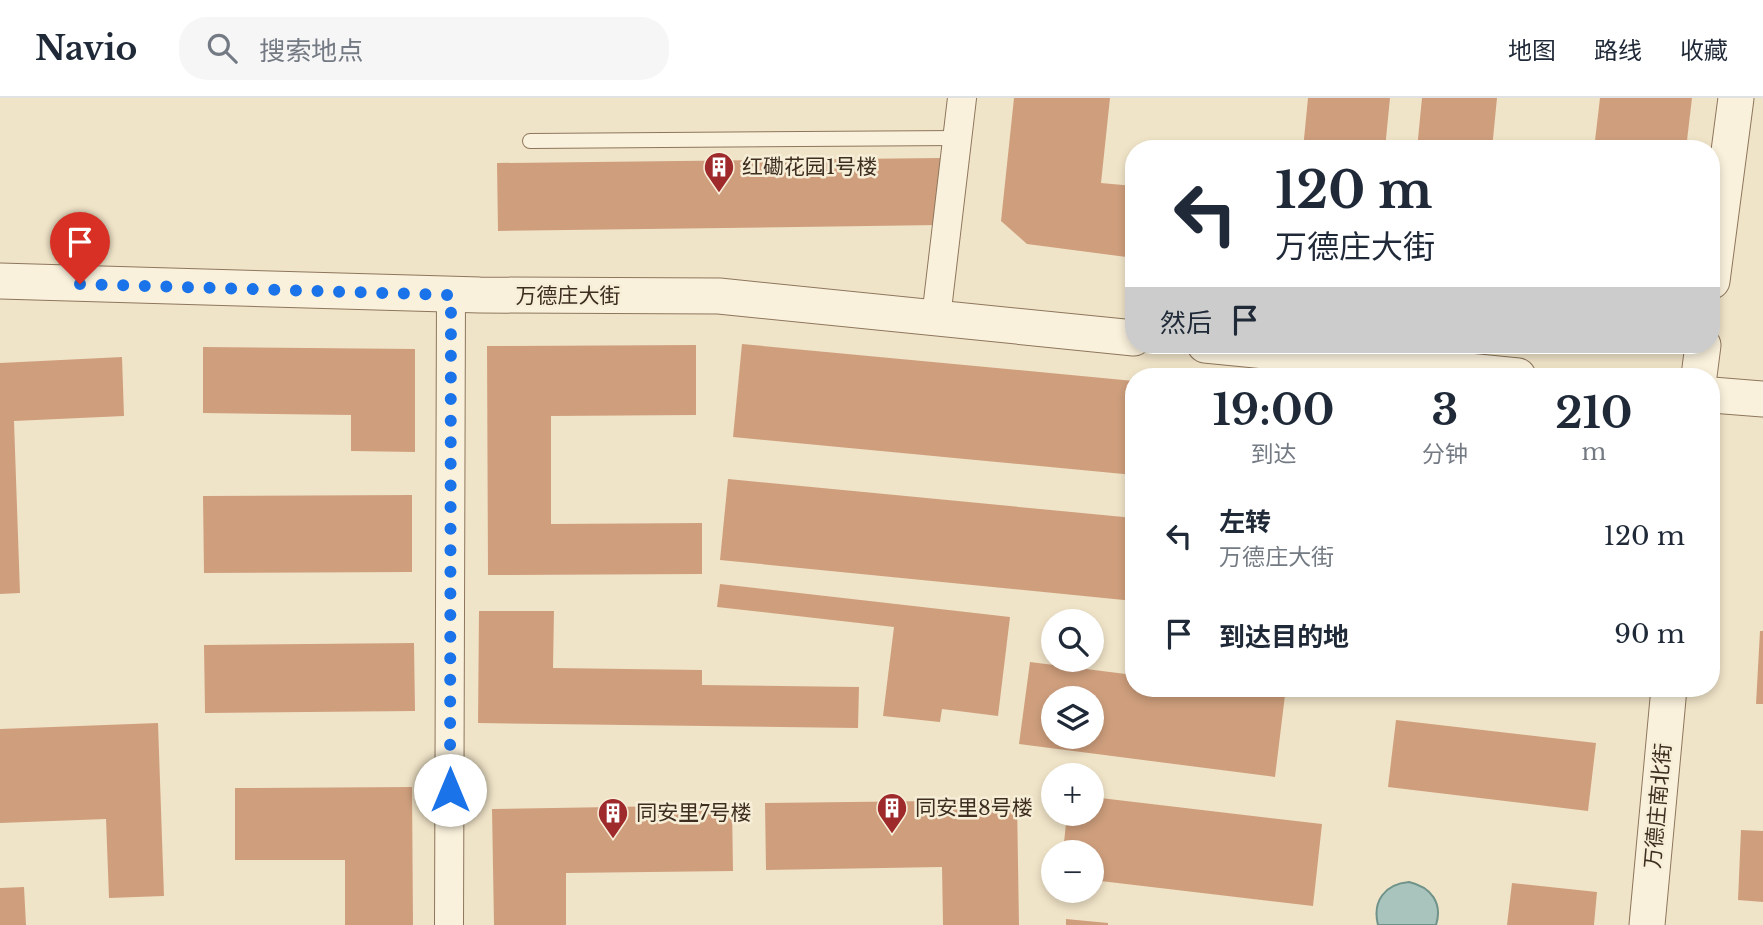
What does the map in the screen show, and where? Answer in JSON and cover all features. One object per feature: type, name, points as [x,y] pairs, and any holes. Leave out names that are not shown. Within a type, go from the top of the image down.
[{"type":"street","points":[[936,318],[962,98]]},
{"type":"street","points":[[1720,220],[1736,98]]},
{"type":"street","name":"万德庄大街","points":[[0,281],[451,295],[719,296],[1125,337]]},
{"type":"street","points":[[449,925],[451,295]]},
{"type":"street","points":[[1296,354],[1437,368]]},
{"type":"street","points":[[1720,395],[1763,398]]},
{"type":"street","name":"万德庄南北街","points":[[1647,925],[1668,697]]},
{"type":"lane","points":[[530,141],[958,138]]},
{"type":"water","points":[[1409,882],[1417,884],[1433,897],[1438,910],[1436,925],[1378,925],[1377,908],[1382,895],[1393,886]]},
{"type":"building","points":[[1014,98],[1110,98],[1101,183],[1125,185],[1125,257],[1027,244],[1001,221]]},
{"type":"building","points":[[1308,98],[1390,98],[1386,140],[1304,140]]},
{"type":"building","points":[[1422,98],[1497,98],[1493,140],[1418,140]]},
{"type":"building","points":[[1600,98],[1692,98],[1687,140],[1595,140]]},
{"type":"building","name":"红磡花园1号楼","points":[[940,158],[940,225],[498,231],[497,163]]},
{"type":"building","points":[[742,344],[1125,380],[1125,474],[733,437]]},
{"type":"building","points":[[696,345],[696,415],[551,416],[551,524],[702,523],[702,574],[488,575],[487,346]]},
{"type":"building","points":[[203,347],[415,349],[415,452],[351,451],[351,415],[203,413]]},
{"type":"building","points":[[122,357],[124,416],[14,421],[20,593],[0,594],[0,363]]},
{"type":"building","points":[[728,479],[1125,517],[1125,600],[720,560]]},
{"type":"building","points":[[412,495],[412,572],[204,573],[203,496]]},
{"type":"building","points":[[720,584],[1010,617],[998,716],[942,709],[940,722],[883,716],[894,627],[717,607]]},
{"type":"building","points":[[479,611],[554,611],[553,668],[702,670],[702,685],[859,687],[858,728],[478,723]]},
{"type":"building","points":[[1760,631],[1763,631],[1763,704],[1756,704]]},
{"type":"building","points":[[414,643],[415,711],[205,713],[204,645]]},
{"type":"building","points":[[1030,662],[1041,663],[1041,672],[1104,671],[1125,674],[1125,697],[1285,697],[1275,777],[1058,749],[1104,749],[1104,686],[1041,686],[1041,747],[1019,744]]},
{"type":"building","points":[[1396,720],[1596,743],[1588,811],[1388,787]]},
{"type":"building","points":[[158,723],[164,896],[109,898],[106,819],[0,823],[0,729]]},
{"type":"building","points":[[412,787],[413,925],[345,925],[345,860],[235,860],[235,788]]},
{"type":"building","points":[[1104,798],[1322,824],[1313,906],[1104,881],[1104,840],[1064,840],[1066,826],[1104,826]]},
{"type":"building","name":"同安里8号楼","points":[[1017,800],[1019,925],[943,925],[942,867],[766,870],[765,803]]},
{"type":"building","name":"同安里7号楼","points":[[732,805],[733,871],[566,873],[566,925],[494,925],[492,809]]},
{"type":"building","points":[[1741,830],[1763,831],[1763,902],[1738,900]]},
{"type":"building","points":[[1512,883],[1597,892],[1594,925],[1507,925]]},
{"type":"building","points":[[24,887],[26,925],[0,925],[0,888]]},
{"type":"building","points":[[1066,919],[1108,923],[1108,925],[1066,925]]},
{"type":"place","name":"红磡花园1号楼","points":[[719,194]]},
{"type":"place","name":"同安里8号楼","points":[[892,835]]},
{"type":"place","name":"同安里7号楼","points":[[613,840]]},
{"type":"route","points":[[80,284],[451,295],[450,790]]}]
